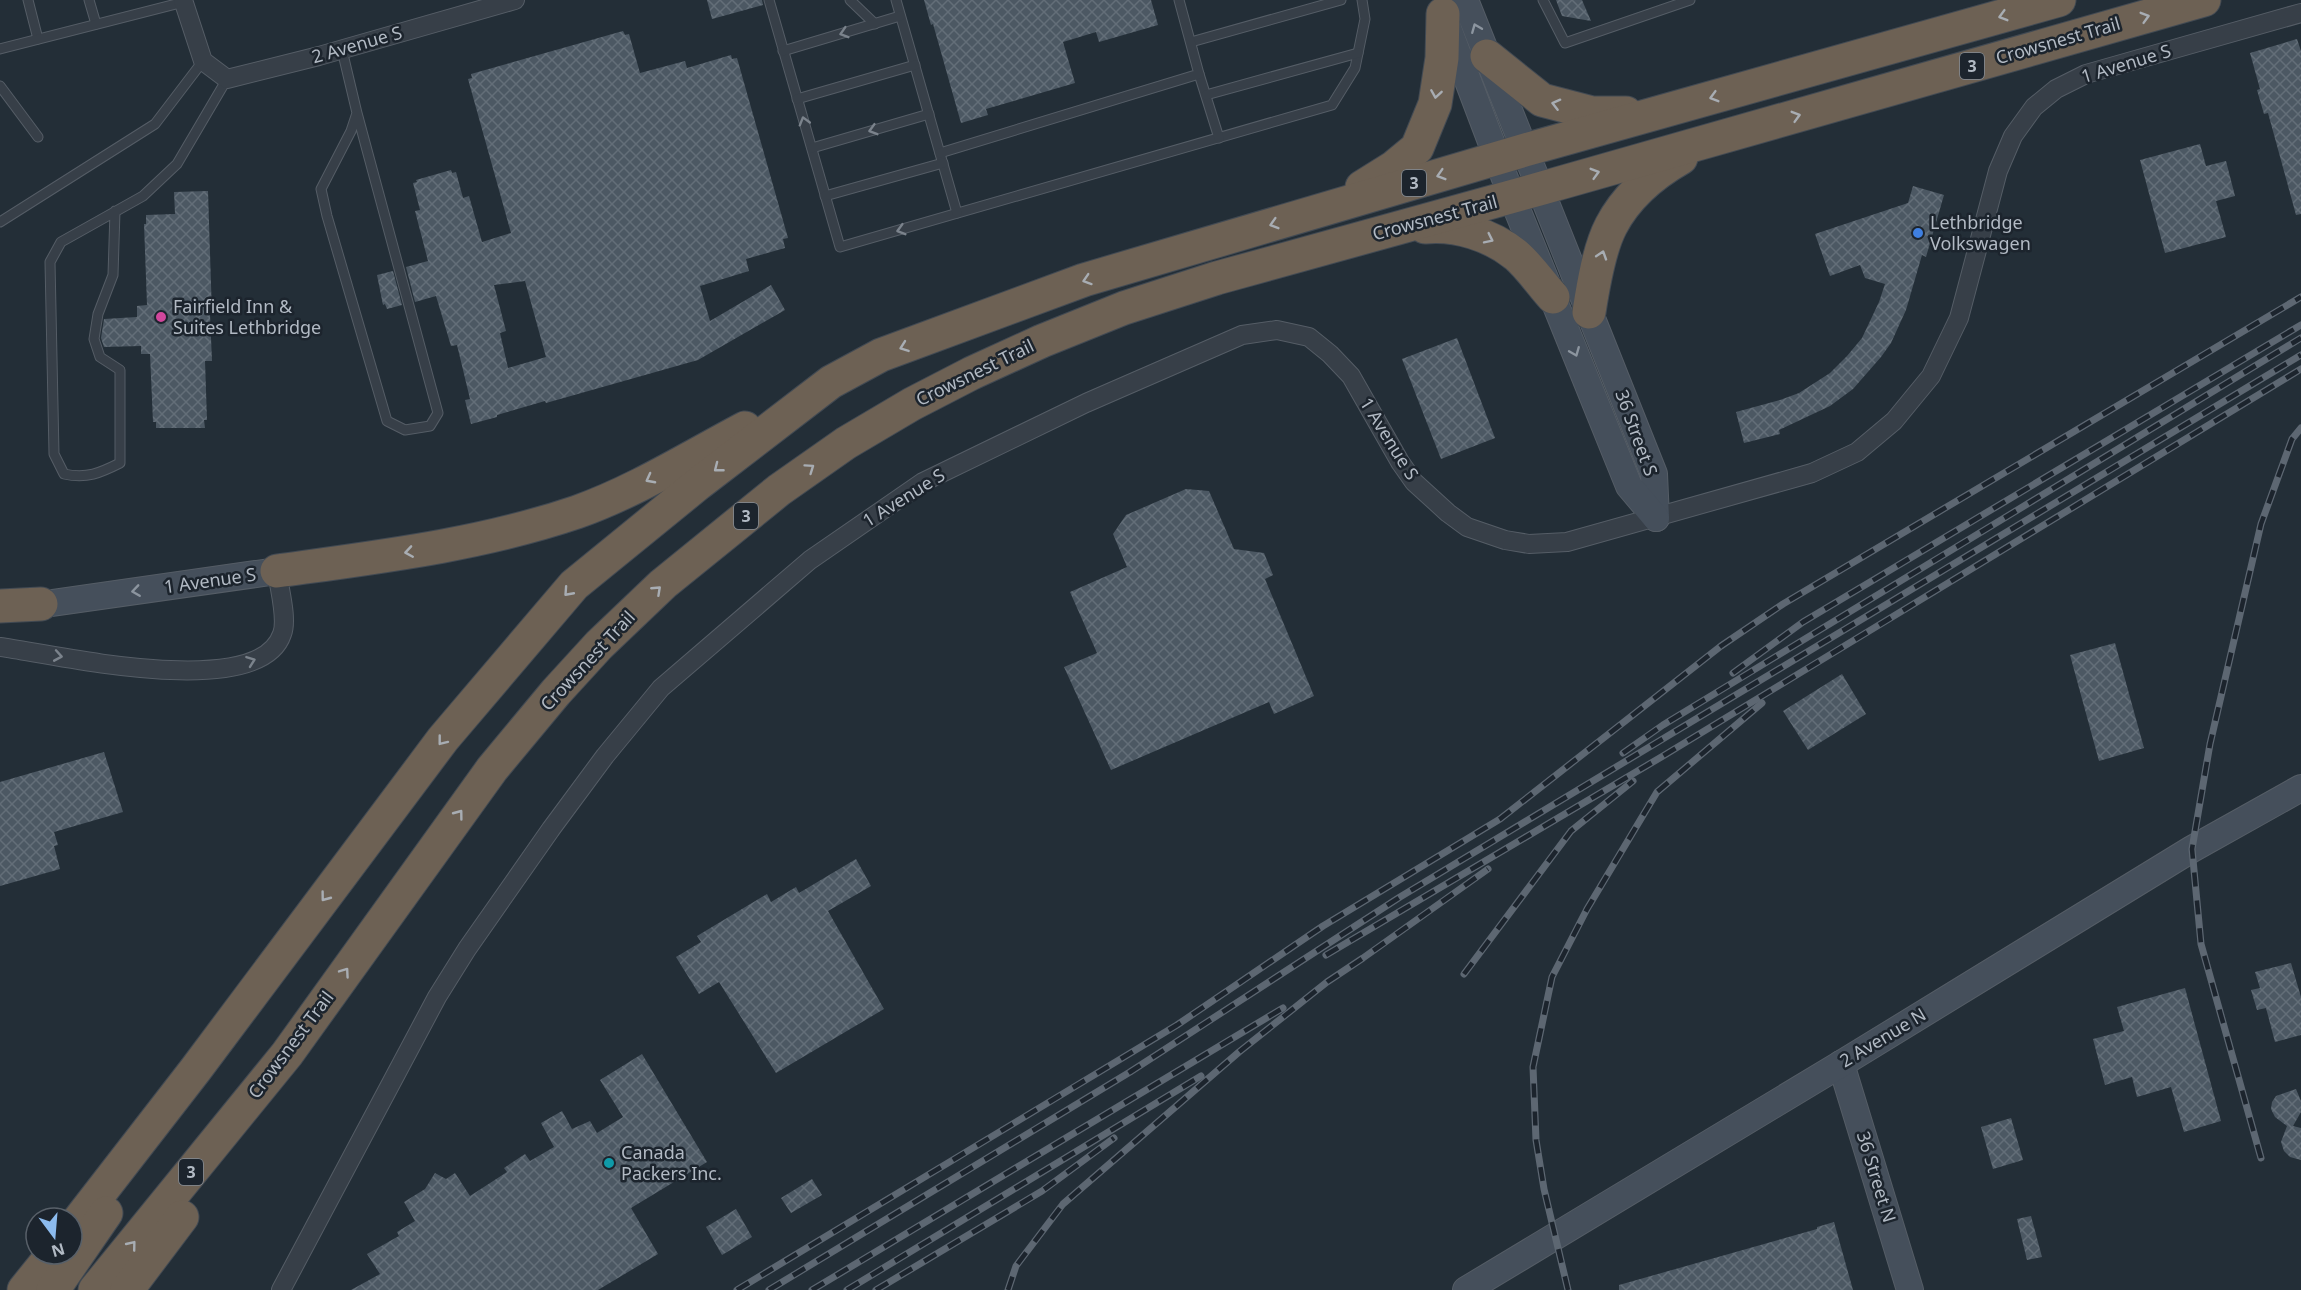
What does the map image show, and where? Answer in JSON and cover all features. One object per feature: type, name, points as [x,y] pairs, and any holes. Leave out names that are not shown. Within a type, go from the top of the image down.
[{"type":"highway","name":"3","points":[[84,1214],[196,1069],[443,739],[574,585],[681,497],[831,382],[881,355],[1084,280],[1511,154],[2059,0]]},
{"type":"highway","name":"Crowsnest Trail","points":[[95,1290],[287,1054],[486,777],[556,692],[599,645],[663,584],[779,490],[846,443],[912,404],[1042,341],[1124,308],[1217,278],[2204,0]]},
{"type":"highway","points":[[1330,207],[1394,167],[1417,148],[1434,104],[1448,5]]},
{"type":"highway","points":[[1487,56],[1542,100],[1592,113],[1655,113]]},
{"type":"highway","points":[[1588,312],[1594,278],[1611,226],[1641,185],[1678,160],[1739,132]]},
{"type":"highway","points":[[1391,230],[1444,225],[1487,237],[1516,256],[1553,297]]},
{"type":"highway","points":[[277,571],[467,542],[529,527],[580,511],[638,485],[831,382]]},
{"type":"highway","points":[[0,606],[41,604]]},
{"type":"highway","points":[[127,1290],[203,1189],[287,1054]]},
{"type":"highway","points":[[53,1290],[102,1220],[196,1069]]},
{"type":"highway","points":[[24,1290],[43,1266]]},
{"type":"street","name":"2 Avenue S","points":[[226,79],[342,50],[514,0]]},
{"type":"street","points":[[184,1],[203,61],[226,79]]},
{"type":"street","points":[[1448,5],[1487,56],[1511,154]]},
{"type":"street","points":[[1448,5],[1511,154],[1525,193]]},
{"type":"street","name":"1 Avenue S","points":[[281,1290],[437,997],[467,949],[605,756],[661,688],[810,560],[923,482],[1076,407],[1242,334],[1278,330],[1309,337],[1330,354],[1351,376],[1400,462],[1430,499],[1467,527],[1505,540],[1529,544],[1567,542],[1812,473],[1857,452],[1894,421],[1931,376],[1959,318],[1998,171],[2013,136],[2034,107],[2056,89],[2086,74],[2301,13]]},
{"type":"street","name":"36 Street S","points":[[1525,193],[1553,297],[1629,486],[1656,518]]},
{"type":"street","name":"36 Street S","points":[[1525,193],[1588,312],[1654,474],[1656,518]]},
{"type":"street","name":"1 Avenue S","points":[[0,610],[277,571],[284,621],[283,634],[277,644],[265,655],[245,663],[192,670],[148,669],[0,647]]},
{"type":"street","name":"2 Avenue N","points":[[1466,1290],[2192,849],[2301,788]]},
{"type":"street","name":"36 Street N","points":[[1841,1064],[1910,1290]]},
{"type":"lane","points":[[28,0],[38,39]]},
{"type":"lane","points":[[89,0],[96,24]]},
{"type":"lane","points":[[769,0],[840,247],[1332,105],[1355,68],[1365,19],[1362,0]]},
{"type":"lane","points":[[850,0],[874,24]]},
{"type":"lane","points":[[896,0],[957,213]]},
{"type":"lane","points":[[1179,0],[1219,138]]},
{"type":"lane","points":[[1191,42],[1341,0]]},
{"type":"lane","points":[[1543,0],[1565,43],[1690,0]]},
{"type":"lane","points":[[0,49],[184,1]]},
{"type":"lane","points":[[783,51],[900,16]]},
{"type":"lane","points":[[342,50],[438,413],[430,426],[405,430],[387,421],[327,216],[321,189],[351,130],[357,113]]},
{"type":"lane","points":[[1206,95],[1358,53]]},
{"type":"lane","points":[[0,222],[155,124],[203,61]]},
{"type":"lane","points":[[797,99],[915,65]]},
{"type":"lane","points":[[940,153],[1200,74]]},
{"type":"lane","points":[[115,211],[113,275],[98,314],[94,339],[100,357],[120,370],[120,462],[80,478],[64,474],[54,454],[50,262],[61,242],[115,211],[143,196],[177,164],[226,79]]},
{"type":"lane","points":[[0,86],[38,137]]},
{"type":"lane","points":[[812,148],[929,114]]},
{"type":"lane","points":[[825,196],[943,163]]},
{"type":"building","points":[[707,0],[762,0],[763,5],[712,19]]},
{"type":"building","points":[[924,0],[1151,0],[1158,25],[1099,42],[1096,32],[1063,42],[1075,83],[986,109],[988,115],[961,123]]},
{"type":"building","points":[[1556,0],[1582,0],[1591,21],[1562,16]]},
{"type":"building","points":[[623,31],[625,35],[629,34],[640,73],[685,61],[687,68],[731,55],[732,59],[737,58],[788,238],[783,239],[785,248],[746,259],[749,271],[700,286],[710,321],[771,285],[785,310],[698,360],[546,403],[545,401],[471,424],[465,400],[470,399],[457,345],[451,346],[436,296],[415,302],[406,267],[428,261],[415,211],[420,210],[413,183],[417,182],[416,180],[451,170],[452,173],[456,172],[463,198],[469,196],[482,242],[511,233],[468,79],[472,78],[471,74]],"holes":[[[525,281],[546,357],[508,368],[500,333],[506,331],[494,285]]]},
{"type":"building","points":[[2297,39],[2301,51],[2301,214],[2296,215],[2268,113],[2264,114],[2257,90],[2260,89],[2250,53]]},
{"type":"building","points":[[2200,144],[2206,166],[2226,161],[2235,196],[2216,201],[2226,237],[2165,253],[2140,160]]},
{"type":"building","points":[[1913,186],[1944,195],[1926,257],[1922,255],[1906,310],[1891,343],[1853,389],[1830,406],[1779,430],[1780,434],[1744,443],[1736,412],[1799,393],[1830,373],[1862,338],[1879,302],[1885,284],[1865,278],[1860,265],[1830,276],[1815,234],[1908,203]]},
{"type":"building","points":[[208,191],[212,361],[205,361],[207,420],[204,420],[205,428],[156,428],[156,422],[153,422],[150,354],[141,354],[141,346],[104,347],[101,338],[104,319],[137,317],[137,306],[147,305],[144,224],[146,224],[146,215],[175,214],[174,192]]},
{"type":"building","points":[[393,271],[402,305],[387,309],[385,304],[383,305],[377,275]]},
{"type":"building","points":[[1457,338],[1495,438],[1441,459],[1402,359]]},
{"type":"building","points":[[1186,489],[1209,491],[1234,549],[1264,553],[1273,575],[1265,579],[1314,696],[1274,714],[1269,702],[1111,770],[1064,667],[1097,653],[1070,592],[1127,567],[1113,534],[1126,515]]},
{"type":"building","points":[[2115,643],[2144,748],[2099,761],[2070,655]]},
{"type":"building","points":[[1842,674],[1866,714],[1808,750],[1783,711]]},
{"type":"building","points":[[104,752],[123,812],[54,832],[58,845],[54,846],[60,869],[0,886],[0,782]]},
{"type":"building","points":[[856,859],[871,886],[828,911],[884,1009],[776,1073],[719,982],[699,994],[676,957],[701,942],[697,936],[767,894],[771,902],[796,887],[799,893]]},
{"type":"building","points":[[2291,963],[2301,997],[2301,1035],[2275,1042],[2266,1008],[2257,1010],[2251,990],[2260,988],[2255,972]]},
{"type":"building","points":[[2185,988],[2221,1121],[2184,1132],[2171,1087],[2137,1097],[2132,1077],[2105,1085],[2093,1039],[2124,1031],[2117,1007]]},
{"type":"building","name":"Canada Packers Inc.","points":[[642,1054],[707,1162],[631,1208],[658,1254],[598,1290],[351,1290],[380,1274],[367,1254],[399,1236],[397,1232],[415,1221],[404,1202],[425,1189],[435,1173],[446,1179],[455,1173],[470,1196],[507,1172],[504,1168],[525,1154],[530,1161],[554,1147],[541,1123],[562,1111],[572,1129],[590,1121],[597,1133],[623,1117],[600,1080]]},
{"type":"building","points":[[2296,1089],[2301,1101],[2301,1112],[2293,1126],[2301,1128],[2301,1160],[2290,1157],[2284,1151],[2281,1142],[2287,1126],[2275,1117],[2271,1109],[2276,1096]]},
{"type":"building","points":[[2011,1118],[2023,1160],[1993,1169],[1981,1127]]},
{"type":"building","points":[[812,1179],[822,1195],[791,1213],[781,1198]]},
{"type":"building","points":[[736,1209],[752,1237],[722,1255],[706,1227]]},
{"type":"building","points":[[2031,1216],[2042,1257],[2027,1260],[2017,1219]]},
{"type":"building","points":[[1834,1222],[1853,1290],[1619,1290],[1619,1285],[1817,1229],[1817,1227]]},
{"type":"railway","points":[[737,1290],[1177,1025],[1323,926],[1500,819],[1721,646],[1783,604],[2301,297]]},
{"type":"railway","points":[[1733,673],[1803,622],[2301,325]]},
{"type":"railway","points":[[1623,753],[1663,725],[2301,338]]},
{"type":"railway","points":[[769,1290],[1130,1072],[1400,897],[2301,355]]},
{"type":"railway","points":[[1326,955],[1663,756],[2301,369]]},
{"type":"railway","points":[[2261,1158],[2201,944],[2192,849],[2210,744],[2261,524],[2292,439],[2301,428]]},
{"type":"railway","points":[[1568,1290],[1544,1189],[1536,1140],[1533,1067],[1552,977],[1587,909],[1657,792],[1762,703]]},
{"type":"railway","points":[[1464,974],[1571,831],[1633,781]]},
{"type":"railway","points":[[1008,1290],[1016,1266],[1063,1204],[1239,1052],[1327,982],[1488,869]]},
{"type":"railway","points":[[812,1290],[1283,1008]]},
{"type":"railway","points":[[847,1290],[1201,1076]]},
{"type":"railway","points":[[876,1290],[1042,1191],[1114,1138]]},
{"type":"place","name":"Lethbridge Volkswagen","points":[[1918,233]]},
{"type":"place","name":"Fairfield Inn & Suites Lethbridge","points":[[161,317]]},
{"type":"place","name":"Canada Packers Inc.","points":[[609,1163]]}]
